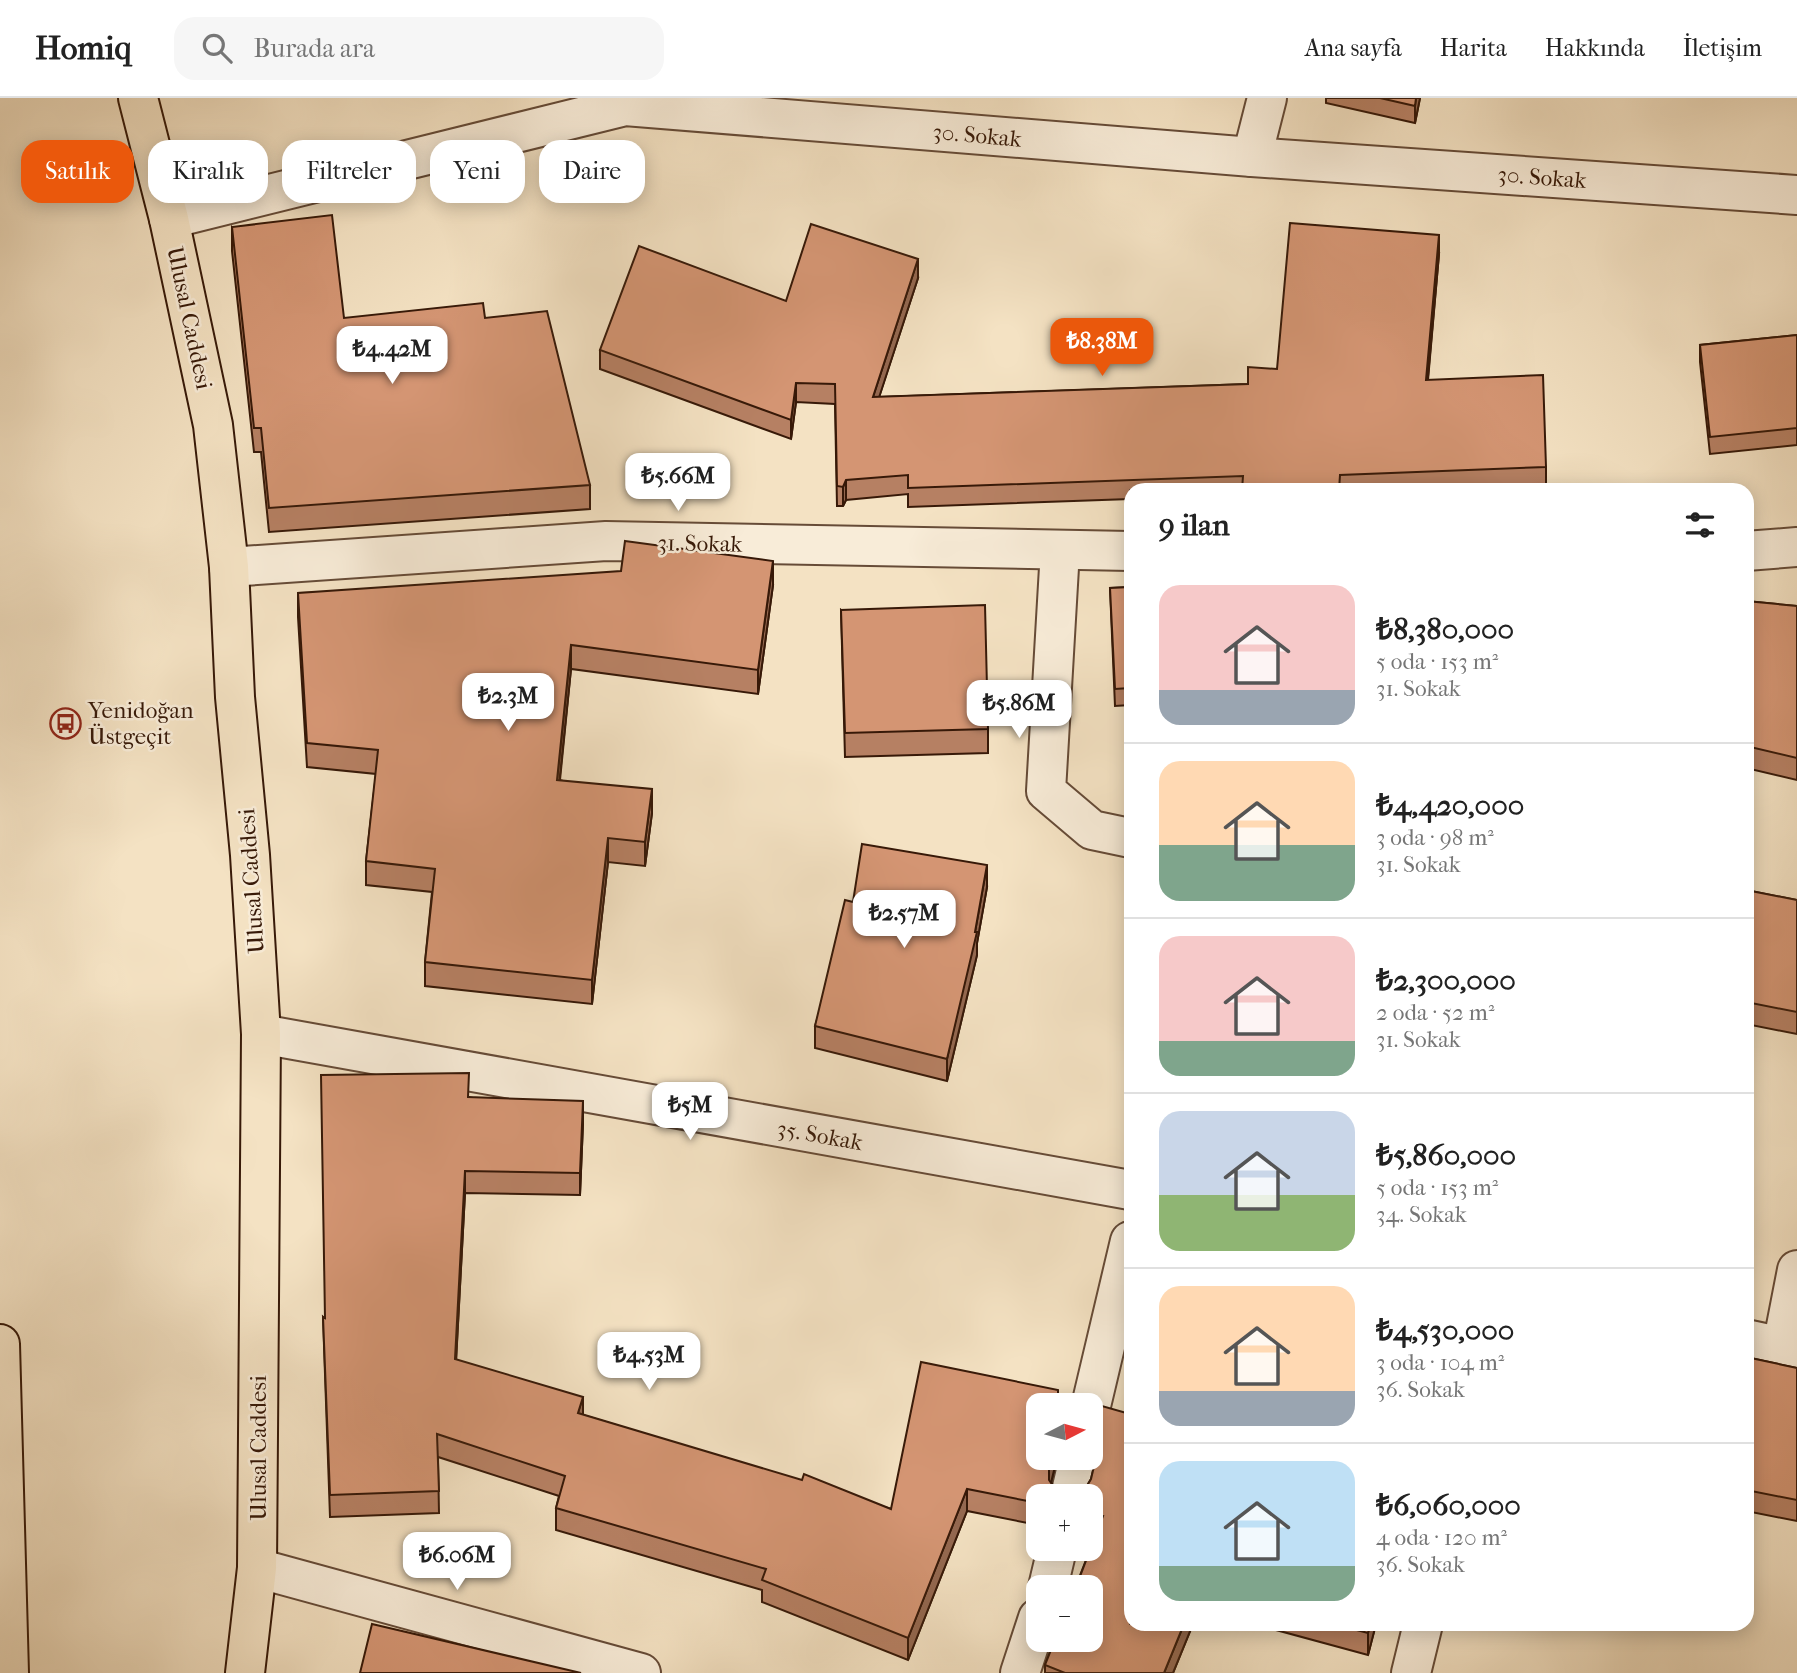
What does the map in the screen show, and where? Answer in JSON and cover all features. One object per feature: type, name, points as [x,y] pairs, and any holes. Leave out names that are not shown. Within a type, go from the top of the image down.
[{"type":"main road","name":"Ulusal Caddesi","points":[[138,98],[169,219],[213,425],[229,567],[235,697],[250,855],[261,1034],[257,1568],[245,1673]]},
{"type":"main road","points":[[0,1344],[9,1673]]},
{"type":"street","points":[[1252,157],[1267,98]]},
{"type":"street","name":"30. Sokak","points":[[169,219],[620,103],[625,106],[1252,157],[1797,195]]},
{"type":"street","name":"31. Sokak","points":[[229,567],[606,541],[1124,551]]},
{"type":"street","points":[[1754,550],[1797,547]]},
{"type":"street","points":[[1060,550],[1046,790],[1092,830],[1124,837]]},
{"type":"street","name":"35. Sokak","points":[[261,1034],[1124,1189]]},
{"type":"street","points":[[1094,1393],[1124,1266]]},
{"type":"street","points":[[1775,1345],[1797,1270]]},
{"type":"street","points":[[257,1568],[641,1673]]},
{"type":"street","points":[[1411,1673],[1421,1631]]},
{"type":"street","points":[[1020,1673],[1027,1652]]},
{"type":"building","points":[[1380,98],[1416,98],[1415,106]]},
{"type":"building","points":[[332,215],[344,318],[483,303],[485,318],[547,311],[590,485],[269,508],[261,428],[254,428],[232,227]]},
{"type":"building","points":[[1290,223],[1439,235],[1426,380],[1543,375],[1546,467],[1340,475],[1339,483],[1242,483],[1243,476],[908,488],[908,475],[846,480],[843,487],[837,486],[835,384],[796,383],[791,420],[600,350],[639,246],[786,301],[811,224],[918,259],[873,397],[1248,384],[1248,367],[1277,369]]},
{"type":"building","points":[[1797,335],[1797,428],[1710,437],[1700,345]]},
{"type":"building","points":[[625,541],[773,561],[758,670],[571,645],[557,780],[652,789],[645,842],[608,838],[592,980],[425,962],[435,869],[366,861],[378,750],[307,743],[298,593],[621,571]]},
{"type":"building","points":[[1124,587],[1124,688],[1115,689],[1110,588]]},
{"type":"building","points":[[1754,602],[1797,606],[1797,758],[1754,748]]},
{"type":"building","points":[[985,605],[988,729],[845,733],[841,610]]},
{"type":"building","points":[[862,844],[987,865],[977,932],[947,1059],[815,1026],[845,900],[853,902]]},
{"type":"building","points":[[1754,892],[1797,900],[1797,1012],[1754,1004]]},
{"type":"building","points":[[469,1073],[468,1097],[583,1101],[580,1173],[465,1171],[455,1359],[583,1397],[578,1413],[802,1480],[804,1474],[891,1509],[921,1362],[1058,1390],[1058,1393],[1026,1393],[1026,1470],[1049,1470],[1052,1484],[1026,1484],[1026,1501],[967,1489],[908,1638],[762,1580],[766,1569],[556,1508],[565,1476],[437,1434],[439,1491],[330,1495],[323,1317],[325,1318],[321,1075]]},
{"type":"building","points":[[1754,1359],[1797,1368],[1797,1500],[1754,1492]]},
{"type":"building","points":[[1103,1406],[1124,1412],[1124,1631],[1181,1631],[1164,1673],[1065,1673],[1045,1665],[1050,1652],[1103,1652],[1103,1575],[1081,1575],[1086,1561],[1103,1561],[1103,1484],[1088,1484],[1093,1470],[1103,1470]]},
{"type":"building","points":[[372,1624],[581,1673],[360,1673]]},
{"type":"place","name":"Yenidoğan Üstgeçit","points":[[65,723]]}]
